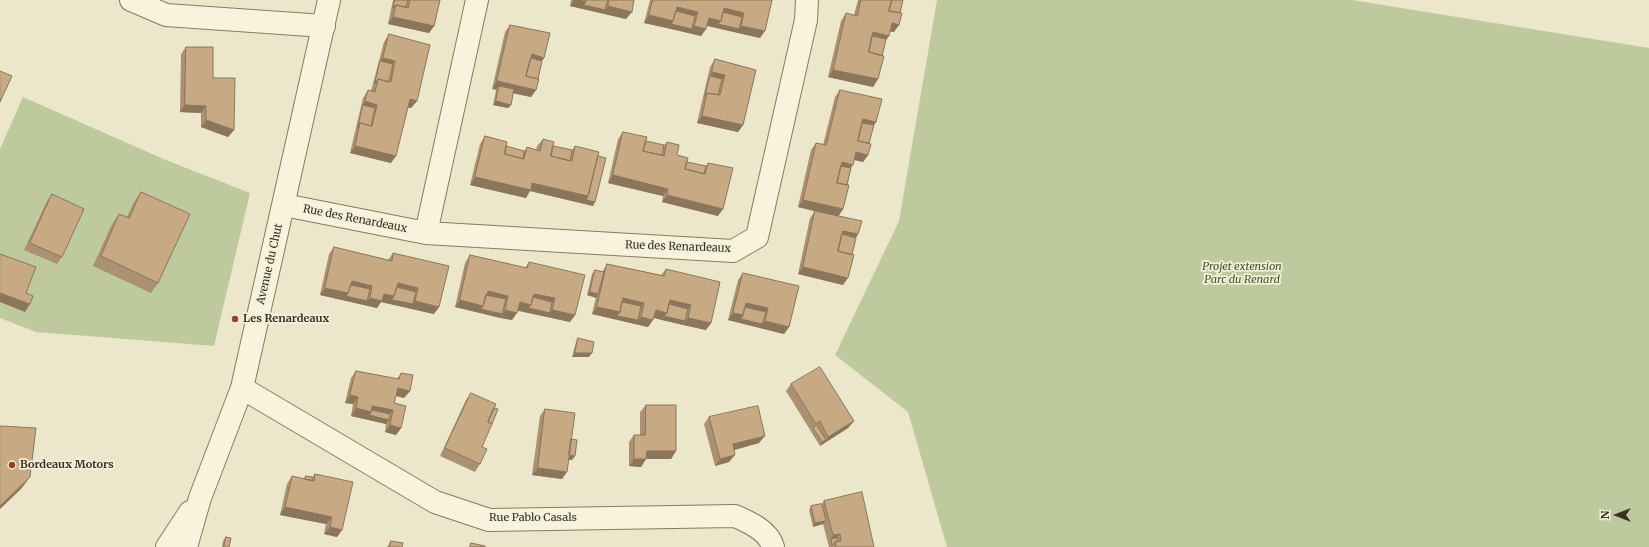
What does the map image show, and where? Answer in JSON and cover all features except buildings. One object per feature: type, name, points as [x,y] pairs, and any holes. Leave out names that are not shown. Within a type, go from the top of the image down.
[{"type":"street","points":[[131,0],[166,15],[324,26]]},
{"type":"street","name":"Avenue du Chut","points":[[186,547],[200,498],[242,388],[330,0]]},
{"type":"street","points":[[426,233],[477,0]]},
{"type":"street","name":"Rue des Renardeaux","points":[[284,205],[426,233],[733,251],[756,237],[806,20],[807,0]]},
{"type":"street","name":"Rue Pablo Casals","points":[[242,388],[435,502],[489,520],[735,516],[754,524],[772,542],[773,547]]},
{"type":"street","name":"Avenue du Chut","points":[[166,547],[200,498]]},
{"type":"green space","name":"Projet extension Parc du Renard","points":[[937,0],[1352,0],[1649,48],[1649,547],[947,547],[908,412],[835,355],[899,221]]},
{"type":"green space","points":[[23,97],[166,160],[250,193],[214,346],[36,332],[0,318],[0,149]]},
{"type":"place","name":"Les Renardeaux","points":[[235,319]]},
{"type":"place","name":"Bordeaux Motors","points":[[12,465]]}]
